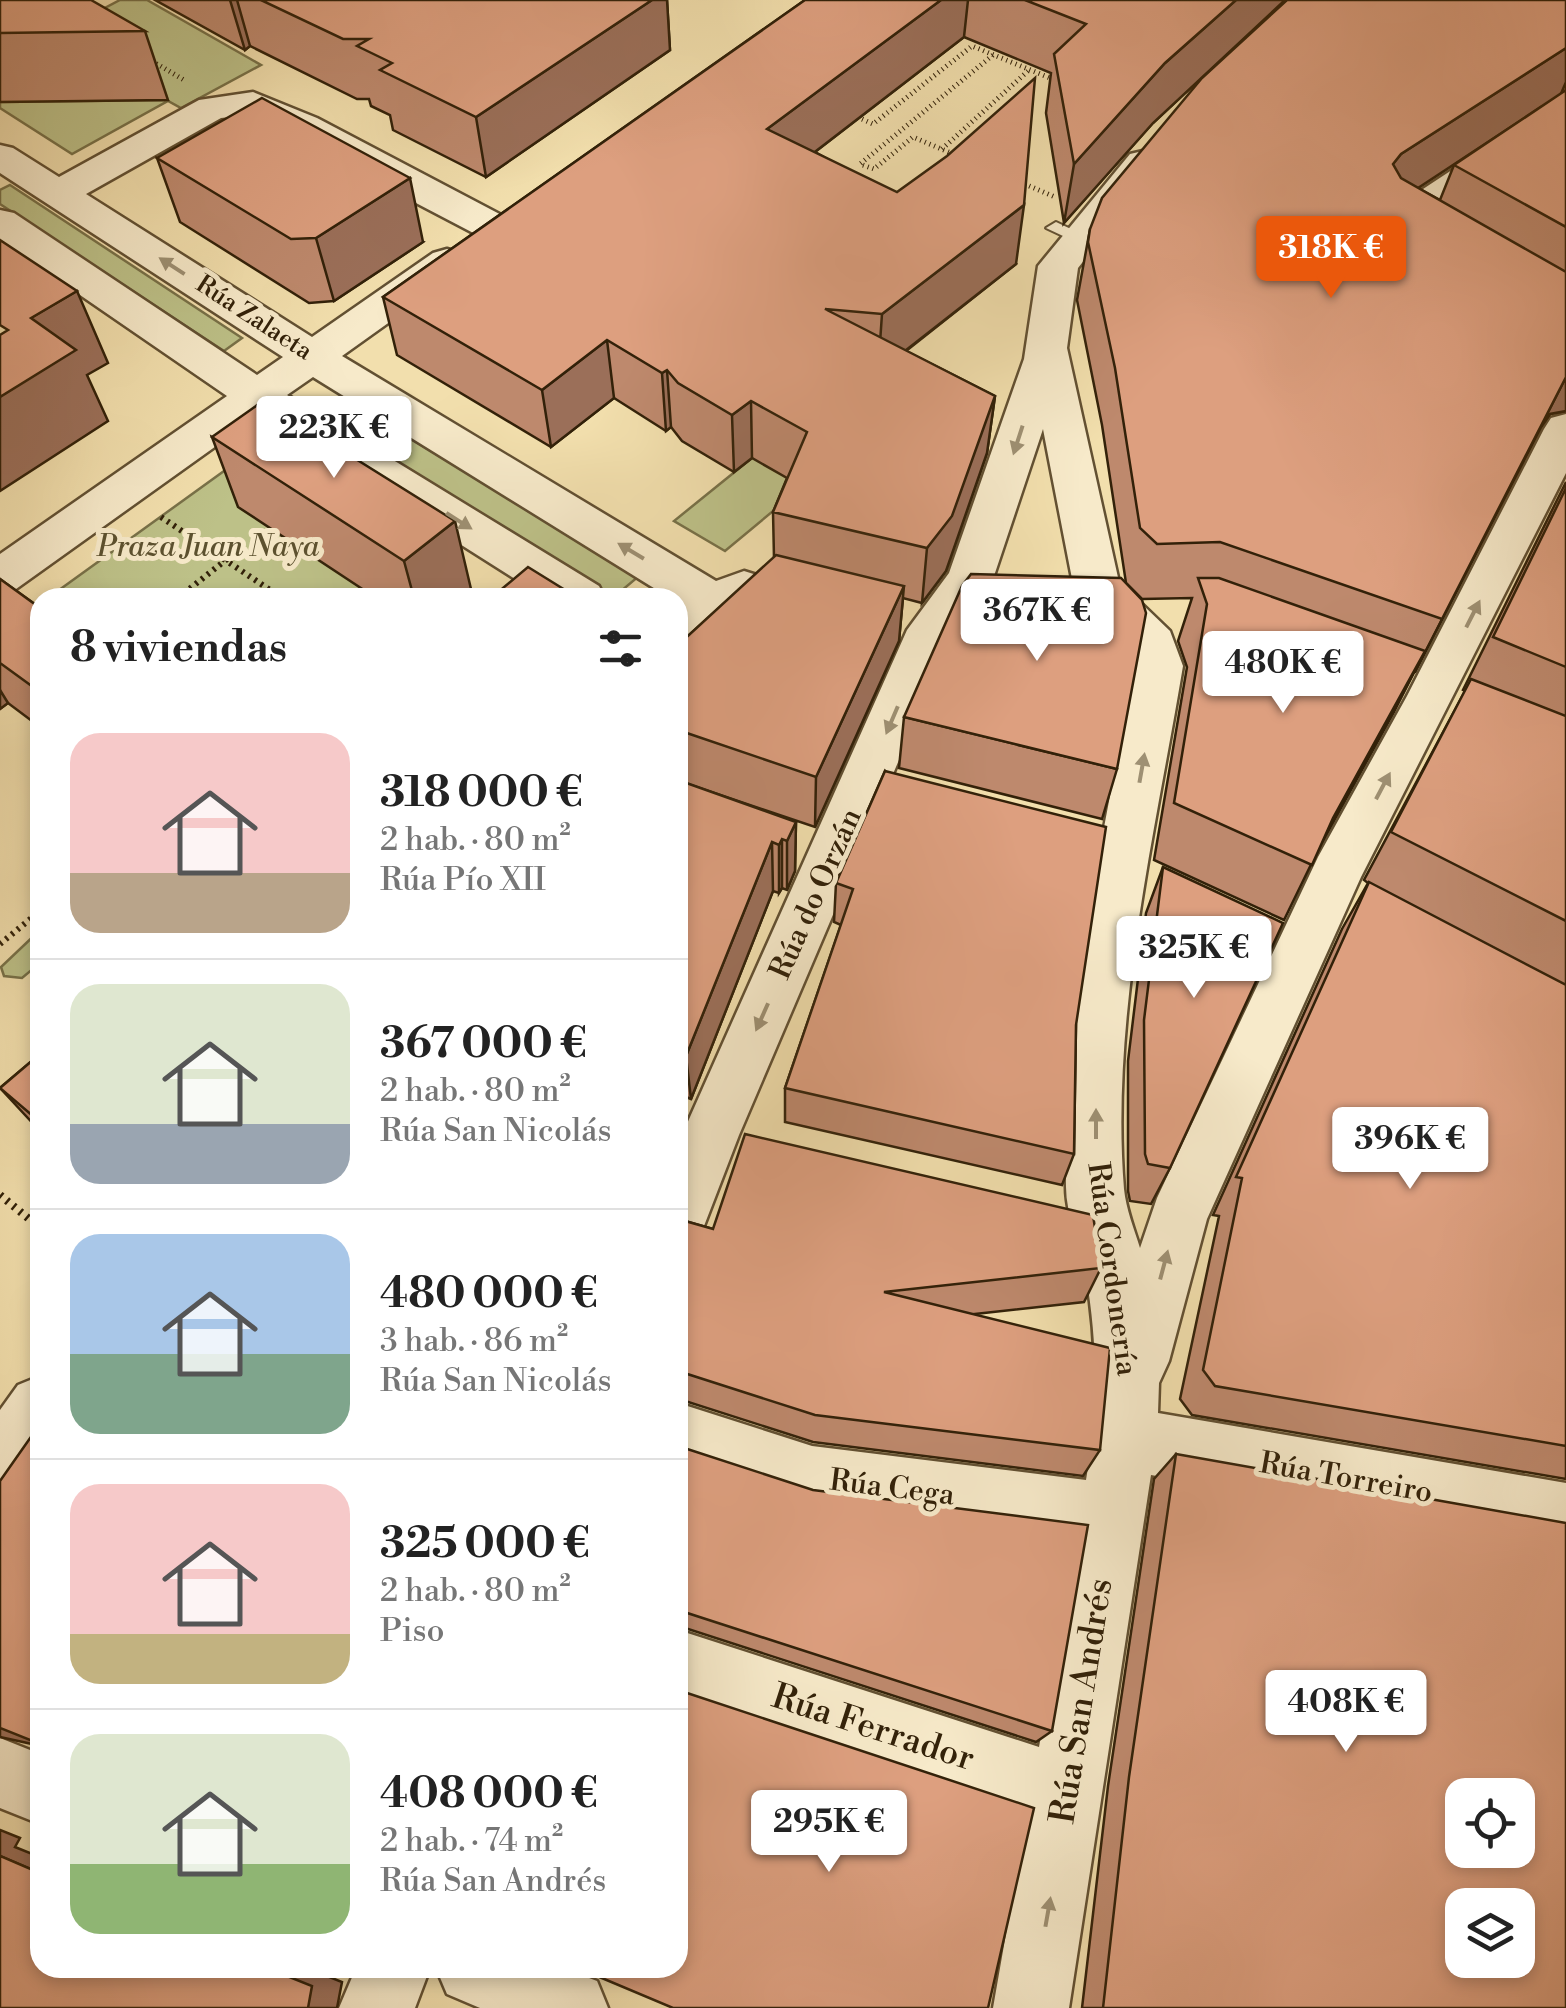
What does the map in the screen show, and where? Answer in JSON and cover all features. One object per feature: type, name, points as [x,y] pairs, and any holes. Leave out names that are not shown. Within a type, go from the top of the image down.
[{"type":"street","points":[[58,193],[212,108],[253,103],[495,228]]},
{"type":"street","points":[[1447,254],[1396,225],[1556,118],[1566,124]]},
{"type":"street","points":[[1114,605],[1080,514],[1048,347],[1051,295],[1067,233],[1166,136]]},
{"type":"street","name":"Rúa Zalaeta","points":[[0,156],[314,356],[714,602]]},
{"type":"street","points":[[0,577],[527,206]]},
{"type":"street","points":[[0,222],[257,396],[566,588]]},
{"type":"street","name":"Rúa do Orzán","points":[[688,1197],[833,859],[882,789],[908,622],[970,579],[1048,347]]},
{"type":"street","points":[[1127,1416],[1178,1218],[1280,948],[1352,904],[1429,702],[1566,429]]},
{"type":"street","points":[[998,500],[1008,494],[1033,491],[1062,499],[1080,514]]},
{"type":"street","points":[[970,579],[1032,598],[1114,605],[1186,619]]},
{"type":"street","points":[[688,625],[730,591],[747,587],[783,591]]},
{"type":"street","name":"Rúa Cordonería","points":[[1114,605],[1153,644],[1159,666],[1113,855],[1096,1061],[1095,1192],[1077,1220],[1116,1273],[1129,1367],[1127,1416]]},
{"type":"street","points":[[780,841],[833,859]]},
{"type":"street","points":[[1113,855],[1175,898]]},
{"type":"street","name":"Rúa San Andrés","points":[[1031,2008],[1127,1416]]},
{"type":"street","name":"Rúa Torreiro","points":[[1127,1416],[1566,1516]]},
{"type":"street","points":[[0,1466],[30,1422]]},
{"type":"street","name":"Rúa Cega","points":[[688,1439],[812,1478],[1112,1516]]},
{"type":"street","name":"Rúa Ferrador","points":[[688,1667],[1068,1792]]},
{"type":"street","points":[[0,1773],[30,1786]]},
{"type":"street","points":[[377,2008],[389,1978]]},
{"type":"street","points":[[497,1978],[570,2008]]},
{"type":"path","points":[[951,42],[968,49]]},
{"type":"path","points":[[837,108],[873,124],[972,46],[1058,82]]},
{"type":"path","points":[[138,52],[203,91],[212,108]]},
{"type":"path","points":[[972,162],[913,136],[874,170],[860,164],[993,55]]},
{"type":"path","points":[[942,149],[1030,70]]},
{"type":"path","points":[[1006,176],[1061,199]]},
{"type":"path","points":[[156,513],[268,588]]},
{"type":"path","points":[[191,588],[227,559]]},
{"type":"path","points":[[0,944],[30,920]]},
{"type":"path","points":[[0,1195],[30,1220]]},
{"type":"green space","points":[[120,0],[147,0],[261,65],[181,108],[168,101],[72,154],[0,108],[0,102],[166,100],[0,28],[97,12]]},
{"type":"green space","points":[[10,185],[242,338],[224,351],[0,204],[0,190]]},
{"type":"green space","points":[[346,400],[639,576],[625,588],[599,588],[321,418]]},
{"type":"green space","name":"Praza Juan Naya","points":[[249,453],[367,588],[62,588]]},
{"type":"green space","points":[[752,458],[814,477],[725,551],[674,521]]},
{"type":"green space","points":[[30,939],[30,971],[22,978],[4,976],[1,967]]},
{"type":"building","points":[[0,0],[91,0],[145,31],[0,33]]},
{"type":"building","points":[[261,0],[652,0],[476,117],[380,70],[392,63],[357,46],[369,39],[343,39]]},
{"type":"building","points":[[805,0],[941,0],[767,129],[897,192],[947,156],[1035,78],[1024,205],[882,314],[825,309],[995,396],[952,516],[927,548],[773,512],[807,432],[751,401],[732,415],[678,383],[667,370],[662,373],[607,340],[542,390],[383,297]]},
{"type":"building","points":[[1025,0],[1236,0],[1165,63],[1074,164],[1054,54],[1086,24]]},
{"type":"building","points":[[1287,0],[1566,0],[1566,48],[1401,154],[1393,164],[1401,178],[1566,272],[1566,377],[1442,619],[1220,542],[1157,544],[1140,528],[1115,368],[1088,242],[1090,229],[1102,198],[1202,78]]},
{"type":"building","points":[[1566,90],[1566,227],[1454,165]]},
{"type":"building","points":[[262,98],[410,178],[316,238],[291,239],[157,158]]},
{"type":"building","points":[[0,240],[77,291],[31,318],[76,350],[0,397],[0,335],[8,330],[0,325]]},
{"type":"building","points":[[263,401],[455,521],[404,561],[212,437]]},
{"type":"building","points":[[1566,488],[1566,667],[1493,637]]},
{"type":"building","points":[[776,555],[904,586],[816,777],[688,733],[688,636]]},
{"type":"building","points":[[528,567],[562,588],[503,588]]},
{"type":"building","points":[[971,574],[1121,578],[1142,600],[1146,613],[1117,769],[904,717],[962,586]]},
{"type":"building","points":[[1198,578],[1219,578],[1425,651],[1333,818],[1312,865],[1174,803],[1207,604]]},
{"type":"building","points":[[0,579],[30,601],[30,685],[0,663]]},
{"type":"building","points":[[1471,679],[1566,716],[1566,921],[1391,832]]},
{"type":"building","points":[[885,771],[1106,827],[1076,1025],[1074,1154],[785,1088],[853,889],[836,883]]},
{"type":"building","points":[[688,784],[796,822],[787,841],[782,839],[779,845],[772,842],[688,1051]]},
{"type":"building","points":[[1163,867],[1283,923],[1170,1168],[1148,1164],[1145,1154],[1144,1020]]},
{"type":"building","points":[[1369,882],[1566,985],[1566,1446],[1215,1386],[1203,1370],[1242,1178],[1236,1177]]},
{"type":"building","points":[[30,1062],[30,1114],[0,1088]]},
{"type":"building","points":[[745,1134],[1093,1215],[1101,1268],[884,1292],[1110,1348],[1100,1450],[815,1415],[688,1374],[688,1222],[713,1229]]},
{"type":"building","points":[[30,1438],[30,1740],[0,1728],[0,1481]]},
{"type":"building","points":[[688,1449],[813,1490],[1088,1525],[1052,1731],[688,1613]]},
{"type":"building","points":[[1176,1454],[1566,1523],[1566,2008],[1103,2008],[1129,1777]]},
{"type":"building","points":[[688,1693],[1034,1808],[988,2008],[673,2008],[602,1978],[688,1978]]},
{"type":"building","points":[[0,1856],[30,1869],[30,1978],[292,1978],[312,1986],[308,2008],[0,2008]]}]
